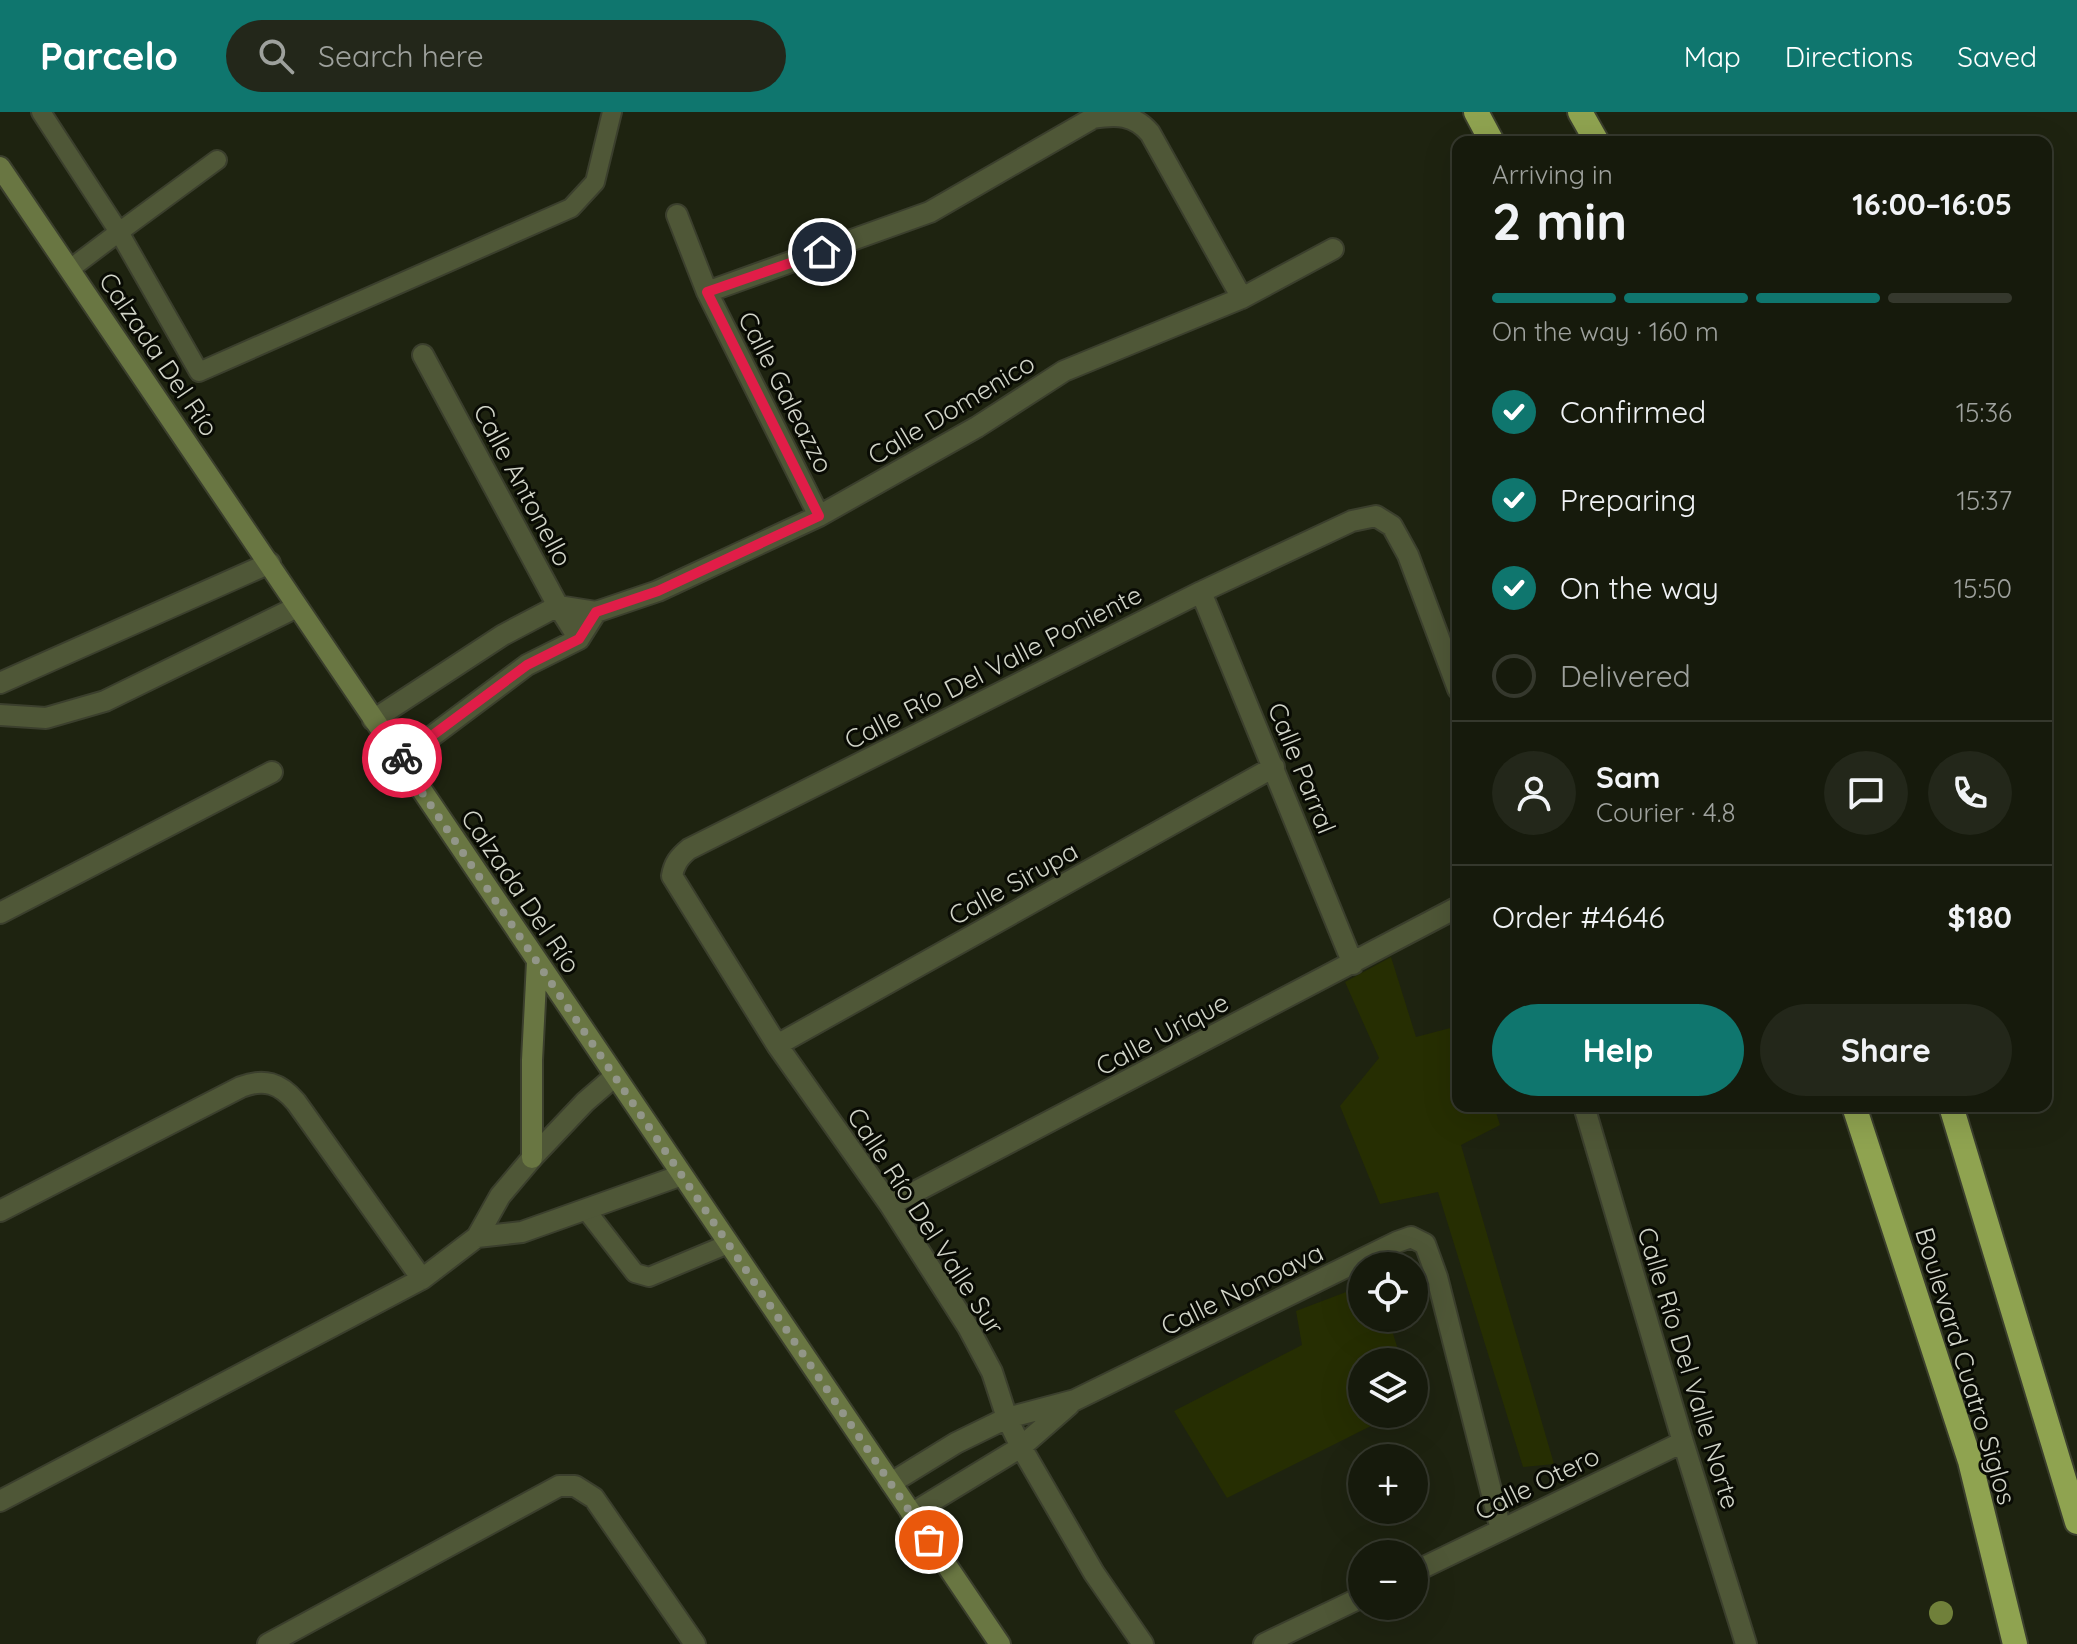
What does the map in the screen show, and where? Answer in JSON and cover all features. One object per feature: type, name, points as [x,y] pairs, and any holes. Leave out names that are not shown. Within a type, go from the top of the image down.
[{"type":"highway","points":[[1476,112],[1489,136]]},
{"type":"highway","points":[[1580,112],[1594,136]]},
{"type":"highway","name":"Boulevard Cuatro Siglos","points":[[1856,1112],[1970,1461],[2015,1644]]},
{"type":"highway","points":[[1953,1112],[2077,1522]]},
{"type":"street","name":"Calle Galeazzo","points":[[707,292],[930,212],[1093,118],[1116,115],[1134,119],[1150,133],[1242,298]]},
{"type":"street","name":"Calzada Del Río","points":[[0,167],[1000,1644]]},
{"type":"street","name":"Calle Galeazzo","points":[[677,215],[707,292],[819,516]]},
{"type":"street","name":"Calle Domenico","points":[[558,606],[596,612],[658,591],[819,516],[977,427],[1064,371],[1242,298],[1333,249]]},
{"type":"street","name":"Calle Antonello","points":[[423,355],[558,606],[579,639]]},
{"type":"street","name":"Calle Río Del Valle Poniente","points":[[672,876],[678,858],[689,849],[1201,592],[1352,521],[1376,516],[1392,526],[1408,555],[1452,673]]},
{"type":"street","points":[[0,683],[270,563]]},
{"type":"street","name":"Calle Parral","points":[[1201,592],[1353,964]]},
{"type":"street","points":[[373,720],[503,635],[558,606]]},
{"type":"street","points":[[0,715],[46,718],[105,701],[297,607]]},
{"type":"street","points":[[400,760],[527,665],[579,639],[596,612]]},
{"type":"street","name":"Calle Sirupa","points":[[777,1045],[1274,767]]},
{"type":"street","points":[[0,913],[272,772]]},
{"type":"street","name":"Calle Río Del Valle Sur","points":[[672,876],[777,1045],[890,1205],[968,1327],[992,1372],[1007,1418],[1021,1447],[1094,1573],[1143,1644]]},
{"type":"street","name":"Calle Urique","points":[[890,1205],[1452,910]]},
{"type":"street","points":[[532,1158],[532,1060],[537,962]]},
{"type":"street","points":[[0,1501],[422,1279],[477,1237],[500,1196],[532,1158],[567,1120],[615,1076]]},
{"type":"street","points":[[0,1211],[241,1087],[264,1081],[285,1090],[296,1102],[422,1279]]},
{"type":"street","name":"Calle Río Del Valle Norte","points":[[1586,1112],[1746,1644]]},
{"type":"street","points":[[477,1237],[522,1232],[682,1175]]},
{"type":"street","name":"Calle Nonoava","points":[[891,1483],[956,1443],[1007,1418],[1075,1400],[1411,1237],[1425,1244],[1437,1277],[1501,1530]]},
{"type":"street","name":"Calle Nonoava","points":[[911,1514],[1021,1447],[1075,1400]]},
{"type":"street","name":"Calle Otero","points":[[1428,1565],[1683,1442]]},
{"type":"street","points":[[268,1644],[559,1486],[575,1486],[594,1498],[695,1644]]},
{"type":"street","points":[[1264,1644],[1348,1604]]},
{"type":"lane","points":[[41,112],[119,232],[199,372],[571,208],[595,182],[612,112]]},
{"type":"lane","points":[[70,269],[217,160]]},
{"type":"lane","points":[[586,1210],[635,1273],[642,1276],[649,1277],[728,1244]]},
{"type":"green space","points":[[1391,957],[1416,1037],[1452,1028],[1452,1112],[1496,1112],[1500,1125],[1461,1145],[1554,1464],[1523,1467],[1438,1192],[1380,1204],[1340,1106],[1379,1058],[1345,982]]},
{"type":"green space","points":[[1348,1291],[1348,1332],[1392,1332],[1398,1348],[1348,1348],[1348,1428],[1367,1428],[1227,1498],[1174,1411],[1302,1345],[1296,1311]]},
{"type":"way so far","points":[[402,758],[400,760],[929,1540]]},
{"type":"route","points":[[402,758],[527,665],[579,639],[596,612],[658,591],[819,516],[707,292],[822,252]]}]
